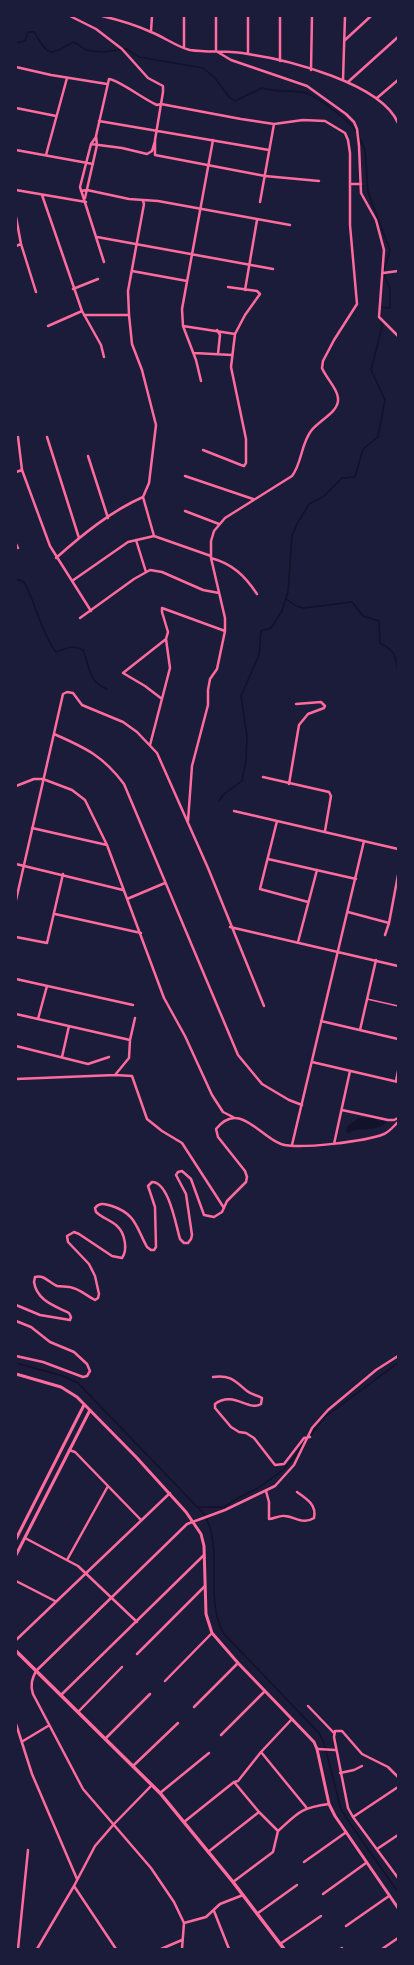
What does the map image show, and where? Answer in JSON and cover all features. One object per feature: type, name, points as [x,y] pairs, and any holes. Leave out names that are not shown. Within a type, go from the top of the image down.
[{"type":"main road","points":[[16,1651],[160,1793],[258,1913],[284,1949]]},
{"type":"street","points":[[70,16],[96,30],[122,49],[148,78],[162,86],[156,140],[156,155],[265,176],[319,181]]},
{"type":"street","points":[[102,16],[119,18],[184,48],[248,54],[280,61],[343,80],[377,98],[388,107],[398,121]]},
{"type":"street","points":[[151,32],[152,16]]},
{"type":"street","points":[[184,16],[184,48]]},
{"type":"street","points":[[216,16],[216,51]]},
{"type":"street","points":[[248,16],[248,54]]},
{"type":"street","points":[[280,16],[280,61]]},
{"type":"street","points":[[311,70],[312,16]]},
{"type":"street","points":[[343,80],[345,16]]},
{"type":"street","points":[[344,41],[370,16]]},
{"type":"street","points":[[348,82],[398,37]]},
{"type":"street","points":[[216,51],[230,60],[307,86],[346,114],[354,122],[357,128],[361,194],[376,220],[383,246],[383,273],[378,317],[398,336]]},
{"type":"street","points":[[16,67],[67,78],[107,84]]},
{"type":"street","points":[[46,155],[67,78]]},
{"type":"street","points":[[85,198],[88,190],[99,121],[109,79],[115,80],[141,98],[158,105],[161,104],[241,120],[274,124],[297,120],[325,121],[345,134],[350,146],[353,184],[350,225],[356,304],[334,340],[323,361],[322,368],[336,392],[338,401],[336,407],[312,430],[305,442],[296,472],[292,476],[224,518],[219,524],[211,541],[211,557],[225,618],[225,631],[217,669],[210,679],[208,705],[192,766],[188,822]]},
{"type":"street","points":[[377,98],[398,80]]},
{"type":"street","points":[[16,108],[56,116]]},
{"type":"street","points":[[99,121],[269,150]]},
{"type":"street","points":[[260,202],[274,124]]},
{"type":"street","points":[[96,136],[91,144],[80,187],[85,198],[104,262]]},
{"type":"street","points":[[91,144],[122,148],[147,154],[152,151],[156,140]]},
{"type":"street","points":[[201,381],[194,354],[183,326],[182,309],[213,140]]},
{"type":"street","points":[[16,150],[92,164]]},
{"type":"street","points":[[353,184],[360,184]]},
{"type":"street","points":[[16,190],[86,202]]},
{"type":"street","points":[[81,191],[88,190],[143,201],[158,201],[290,225]]},
{"type":"street","points":[[42,195],[73,288],[84,316],[101,345],[104,357]]},
{"type":"street","points":[[143,201],[144,204],[128,291],[132,344],[142,370],[156,426],[148,483],[143,497],[154,536]]},
{"type":"street","points":[[16,217],[21,244],[36,292]]},
{"type":"street","points":[[245,290],[257,220]]},
{"type":"street","points":[[97,237],[273,269]]},
{"type":"street","points":[[16,246],[21,244]]},
{"type":"street","points":[[132,271],[187,281]]},
{"type":"street","points":[[383,273],[398,271]]},
{"type":"street","points":[[73,288],[98,280]]},
{"type":"street","points":[[203,450],[244,466],[246,463],[246,439],[231,367],[232,355],[235,334],[245,315],[260,295],[257,291],[228,287]]},
{"type":"street","points":[[48,326],[82,311]]},
{"type":"street","points":[[84,316],[129,315]]},
{"type":"street","points":[[183,326],[217,330],[235,334]]},
{"type":"street","points":[[217,330],[220,335],[218,354]]},
{"type":"street","points":[[194,354],[232,355]]},
{"type":"street","points":[[18,437],[22,470],[50,546],[56,558],[91,611]]},
{"type":"street","points":[[47,438],[79,538]]},
{"type":"street","points":[[88,456],[108,518]]},
{"type":"street","points":[[16,472],[22,470]]},
{"type":"street","points":[[185,476],[254,500]]},
{"type":"street","points":[[56,558],[79,538],[127,504],[143,497]]},
{"type":"street","points":[[185,511],[219,524]]},
{"type":"street","points":[[72,581],[128,542],[154,536],[222,561],[238,570],[258,594]]},
{"type":"street","points":[[136,540],[146,572]]},
{"type":"street","points":[[16,544],[18,548]]},
{"type":"street","points":[[80,618],[146,572],[156,570],[210,592],[219,593]]},
{"type":"street","points":[[150,745],[170,668],[166,639],[168,632],[162,608],[225,631]]},
{"type":"street","points":[[162,699],[145,686],[123,673],[166,639]]},
{"type":"street","points":[[16,900],[63,694],[67,692],[73,693],[82,705],[123,722],[137,732],[157,753],[188,822],[230,927],[264,1006]]},
{"type":"street","points":[[289,784],[299,725],[308,714],[324,708],[325,706],[320,702],[296,704]]},
{"type":"street","points":[[54,734],[79,744],[97,755],[111,766],[124,784],[238,1055],[262,1084],[289,1100],[302,1104]]},
{"type":"street","points":[[263,777],[329,792],[331,796],[325,831]]},
{"type":"street","points":[[16,786],[34,779],[43,778],[72,790],[85,800],[107,845],[164,998],[185,1036],[206,1084],[223,1112],[247,1121],[281,1144],[292,1145],[334,1144],[385,1134],[398,1122]]},
{"type":"street","points":[[234,811],[398,849]]},
{"type":"street","points":[[277,821],[260,889],[308,902]]},
{"type":"street","points":[[32,828],[107,845]]},
{"type":"street","points":[[292,1145],[364,841]]},
{"type":"street","points":[[268,859],[356,879]]},
{"type":"street","points":[[16,864],[63,874],[123,890]]},
{"type":"street","points":[[298,942],[316,870]]},
{"type":"street","points":[[16,937],[47,943],[55,914],[63,874]]},
{"type":"street","points":[[385,936],[396,891],[398,875]]},
{"type":"street","points":[[128,899],[165,883]]},
{"type":"street","points":[[348,912],[389,923]]},
{"type":"street","points":[[55,914],[141,933]]},
{"type":"street","points":[[230,927],[266,934],[398,966]]},
{"type":"street","points":[[360,1030],[376,960]]},
{"type":"street","points":[[16,979],[133,1005]]},
{"type":"street","points":[[38,1019],[46,986]]},
{"type":"street","points":[[16,1014],[130,1040]]},
{"type":"street","points":[[115,1075],[128,1058],[135,1018]]},
{"type":"street","points":[[321,1021],[398,1039]]},
{"type":"street","points":[[62,1057],[69,1026]]},
{"type":"street","points":[[16,1046],[88,1064],[109,1057]]},
{"type":"street","points":[[312,1062],[397,1081],[398,1071]]},
{"type":"street","points":[[334,1144],[350,1071]]},
{"type":"street","points":[[16,1078],[115,1075],[132,1076],[147,1119],[162,1131],[182,1143],[224,1208]]},
{"type":"street","points":[[342,1110],[388,1120],[398,1118]]},
{"type":"street","points":[[16,1305],[40,1315],[70,1320],[71,1317],[69,1313],[52,1306],[39,1295],[34,1282],[35,1277],[39,1276],[44,1277],[58,1286],[72,1287],[79,1290],[95,1300],[98,1298],[99,1294],[95,1276],[89,1264],[68,1242],[67,1236],[74,1232],[79,1234],[112,1256],[122,1258],[125,1254],[125,1246],[121,1232],[118,1226],[96,1212],[95,1208],[98,1205],[102,1204],[124,1210],[131,1216],[151,1250],[156,1247],[155,1207],[148,1186],[152,1182],[156,1182],[162,1187],[171,1205],[180,1239],[184,1243],[188,1243],[192,1235],[186,1194],[176,1175],[178,1172],[182,1171],[191,1178],[204,1214],[214,1217],[222,1212],[226,1201],[246,1182],[247,1177],[218,1137],[216,1129],[220,1124],[234,1117]]},
{"type":"street","points":[[16,1321],[31,1327],[50,1342],[74,1352],[87,1364],[90,1371],[87,1376],[83,1377],[43,1362],[16,1356]]},
{"type":"street","points":[[182,1949],[184,1923],[163,1885],[114,1824],[83,1789],[48,1725],[31,1690],[31,1682],[36,1671],[186,1524],[210,1517],[275,1486],[286,1475],[296,1461],[310,1436],[312,1428],[328,1410],[376,1370],[398,1356]]},
{"type":"street","points":[[16,1374],[61,1387],[68,1391],[90,1410],[170,1492],[194,1522],[201,1534],[206,1568],[206,1614],[212,1633],[238,1663],[314,1742],[318,1749],[329,1804],[345,1833],[398,1908]]},
{"type":"street","points":[[213,1377],[223,1376],[234,1379],[248,1392],[262,1398],[261,1404],[258,1406],[252,1406],[234,1399],[219,1401],[215,1404],[215,1408],[231,1427],[254,1438],[275,1465],[284,1464],[304,1438],[310,1436]]},
{"type":"street","points":[[16,1538],[84,1405]]},
{"type":"street","points":[[16,1555],[90,1410]]},
{"type":"street","points":[[63,1447],[75,1452],[141,1520]]},
{"type":"street","points":[[45,1482],[51,1486]]},
{"type":"street","points":[[67,1560],[108,1486]]},
{"type":"street","points":[[266,1491],[269,1502],[269,1519],[285,1516],[301,1521],[309,1521],[314,1518],[315,1512],[313,1505],[297,1492]]},
{"type":"street","points":[[16,1640],[85,1572],[170,1492]]},
{"type":"street","points":[[34,1504],[40,1507]]},
{"type":"street","points":[[18,1534],[67,1560],[85,1572],[137,1622]]},
{"type":"street","points":[[61,1695],[204,1555]]},
{"type":"street","points":[[16,1581],[55,1601]]},
{"type":"street","points":[[137,1654],[205,1586]]},
{"type":"street","points":[[165,1681],[212,1633]]},
{"type":"street","points":[[194,1707],[238,1663]]},
{"type":"street","points":[[78,1712],[122,1668]]},
{"type":"street","points":[[221,1735],[265,1691]]},
{"type":"street","points":[[105,1739],[150,1694]]},
{"type":"street","points":[[308,1706],[334,1733],[340,1773],[348,1808],[398,1878]]},
{"type":"street","points":[[184,1822],[234,1782],[238,1781],[247,1768],[292,1719]]},
{"type":"street","points":[[133,1766],[178,1723]]},
{"type":"street","points":[[16,1724],[32,1774],[77,1879]]},
{"type":"street","points":[[22,1741],[48,1725]]},
{"type":"street","points":[[334,1733],[338,1730],[342,1731],[362,1754],[388,1768],[398,1777]]},
{"type":"street","points":[[318,1749],[336,1750]]},
{"type":"street","points":[[261,1752],[306,1807]]},
{"type":"street","points":[[160,1793],[209,1753]]},
{"type":"street","points":[[340,1773],[354,1770],[362,1766]]},
{"type":"street","points":[[234,1782],[259,1812],[278,1831]]},
{"type":"street","points":[[38,1949],[95,1846],[152,1785]]},
{"type":"street","points":[[353,1817],[398,1787]]},
{"type":"street","points":[[233,1882],[273,1852],[278,1831],[298,1813],[306,1807],[329,1804]]},
{"type":"street","points":[[208,1852],[259,1812]]},
{"type":"street","points":[[304,1862],[345,1833]]},
{"type":"street","points":[[377,1849],[398,1835]]},
{"type":"street","points":[[18,1949],[28,1850]]},
{"type":"street","points":[[323,1894],[366,1863]]},
{"type":"street","points":[[258,1913],[297,1885]]},
{"type":"street","points":[[74,1886],[116,1949]]},
{"type":"street","points":[[184,1923],[201,1920],[214,1911],[220,1904],[243,1895]]},
{"type":"street","points":[[346,1926],[389,1896]]},
{"type":"street","points":[[214,1911],[229,1949]]},
{"type":"street","points":[[280,1944],[320,1916]]},
{"type":"street","points":[[382,1949],[398,1938]]},
{"type":"street","points":[[16,1939],[18,1943]]},
{"type":"street","points":[[160,1949],[182,1940]]},
{"type":"lane","points":[[367,1000],[398,1006]]},
{"type":"shaded area","points":[[358,1118],[374,1118],[378,1121],[383,1121],[386,1123],[371,1129],[358,1130],[349,1133],[346,1131],[348,1126]]},
{"type":"waterway","points":[[16,43],[25,41],[28,32],[34,32],[46,50],[50,52],[54,52],[73,42],[92,51],[102,52],[127,49],[139,57],[203,68],[215,78],[229,97],[235,101],[262,88],[302,92],[315,97],[331,108],[356,131]]},
{"type":"waterway","points":[[358,134],[365,150],[368,192],[390,250],[384,270]]},
{"type":"waterway","points":[[380,307],[390,308],[390,288],[383,273]]},
{"type":"waterway","points":[[219,801],[224,794],[242,781],[246,760],[247,737],[241,696],[259,655],[261,631],[271,628],[282,611],[288,592],[292,536],[297,524],[309,504],[324,496],[342,478],[355,477],[363,449],[378,437],[385,400],[371,370],[382,327],[380,311]]},
{"type":"waterway","points":[[16,579],[24,582],[46,636],[56,652],[72,647],[83,650],[93,678],[101,686],[107,689]]},
{"type":"waterway","points":[[286,599],[296,606],[304,608],[352,602],[363,616],[379,621],[380,643],[394,654],[398,672]]},
{"type":"waterway","points":[[16,1363],[63,1376],[78,1383],[204,1514],[210,1528],[213,1543],[215,1605],[218,1620],[224,1634],[319,1733],[324,1743],[341,1809],[398,1892]]},
{"type":"waterway","points":[[310,1436],[326,1416],[398,1363]]},
{"type":"waterway","points":[[198,1507],[224,1507],[258,1488],[283,1470],[296,1455],[304,1442]]}]
